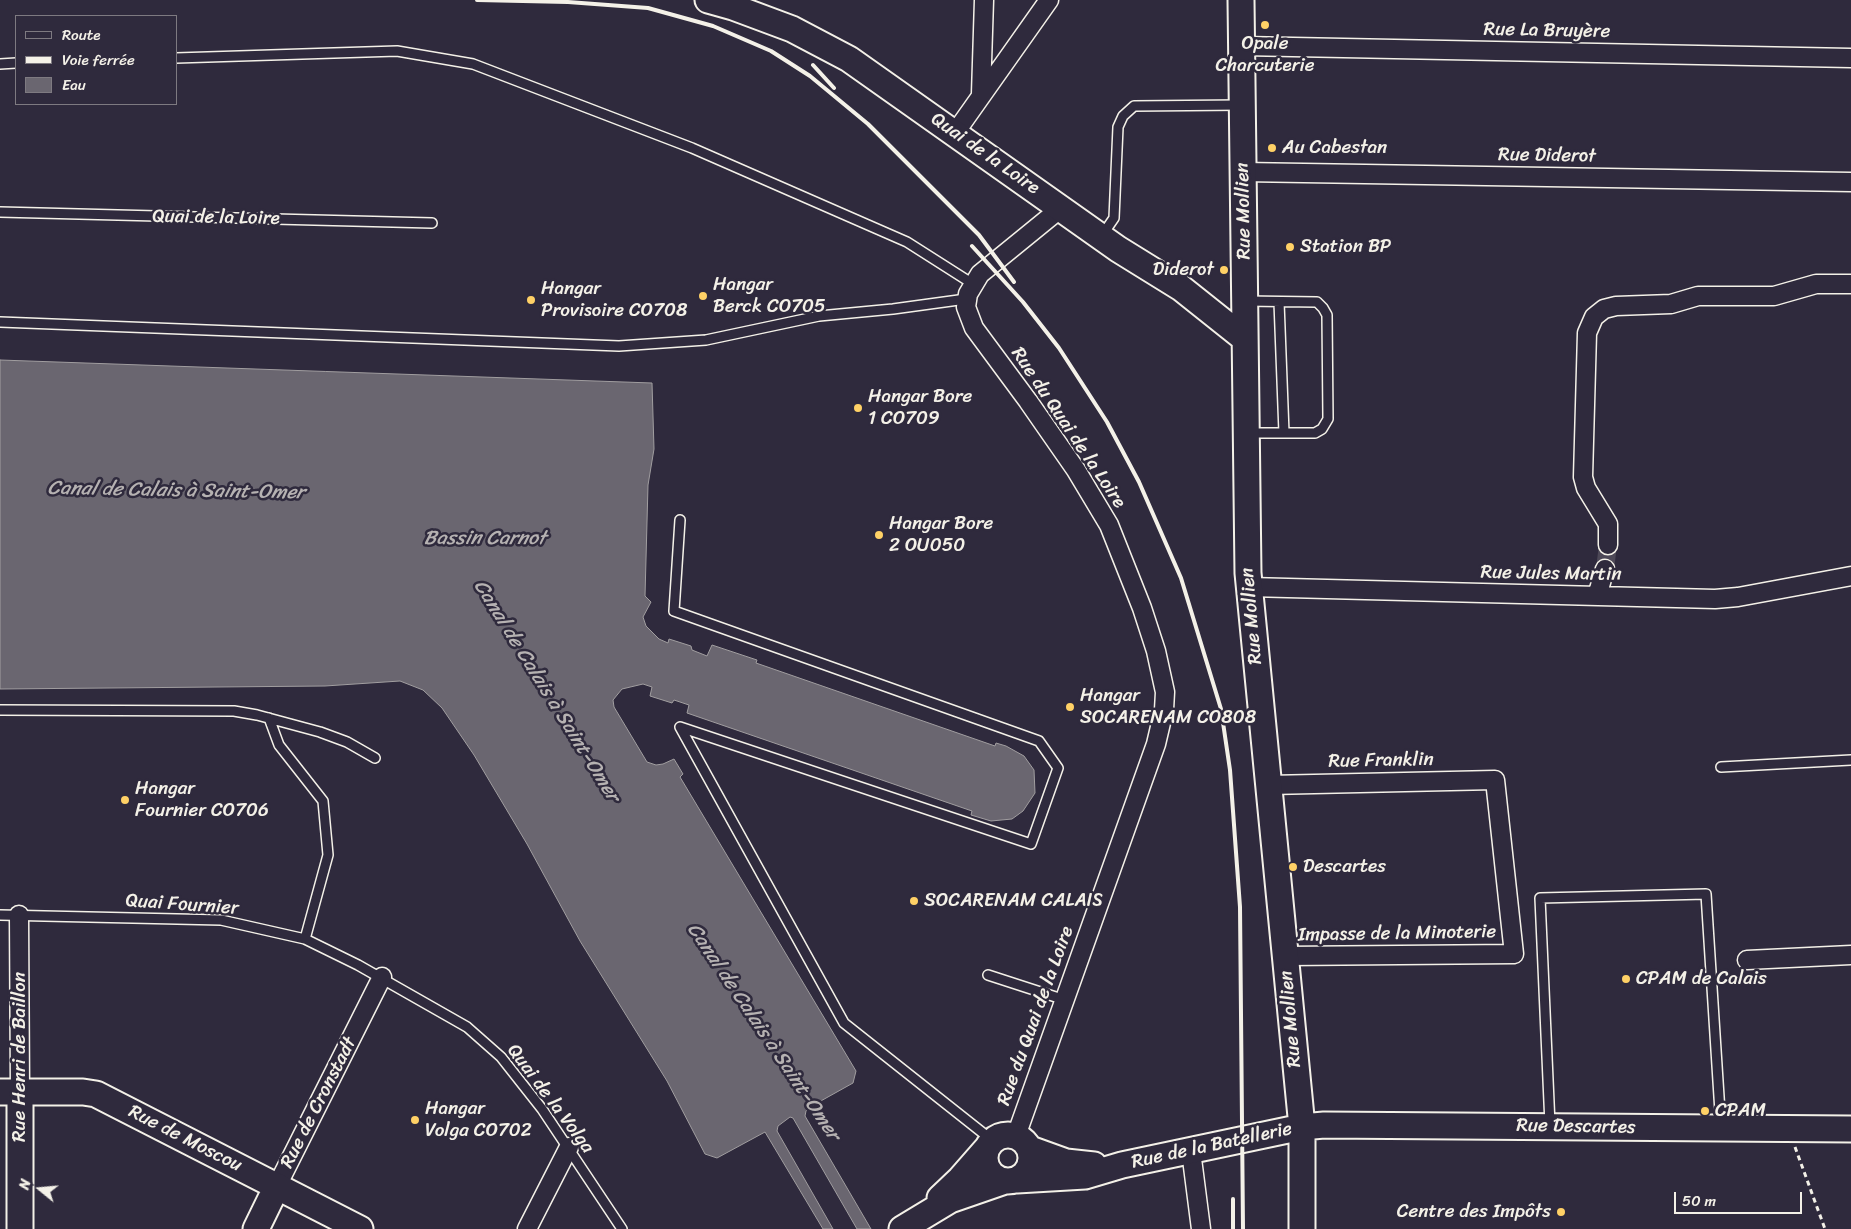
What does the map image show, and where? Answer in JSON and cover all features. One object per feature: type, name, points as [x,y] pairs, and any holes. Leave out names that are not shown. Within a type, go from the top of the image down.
[{"type":"street","name":"Quai de la Loire","points":[[708,0],[754,14],[822,43],[877,78],[1101,237],[1182,288],[1245,339]]},
{"type":"street","points":[[981,94],[984,0]]},
{"type":"street","points":[[955,133],[1049,0]]},
{"type":"street","name":"Rue Mollien","points":[[1241,0],[1249,588],[1302,1127],[1302,1229]]},
{"type":"street","name":"Rue La Bruyère","points":[[1242,46],[1851,58]]},
{"type":"street","name":"Rue Diderot","points":[[1243,172],[1851,182]]},
{"type":"street","points":[[969,292],[980,274],[997,258],[1061,208]]},
{"type":"street","points":[[1608,545],[1608,524],[1586,488],[1583,477],[1587,333],[1594,317],[1604,309],[1616,306],[1671,304],[1698,296],[1774,296],[1808,286],[1851,284]]},
{"type":"street","name":"Rue du Quai de la Loire","points":[[969,292],[966,307],[974,328],[1071,463],[1109,525],[1142,608],[1156,651],[1165,692],[1164,710],[1159,734],[1065,1000],[1007,1143]]},
{"type":"street","points":[[1597,596],[1605,569]]},
{"type":"street","name":"Rue Jules Martin","points":[[1249,588],[1727,599],[1851,576]]},
{"type":"street","name":"Rue Franklin","points":[[1269,785],[1495,780]]},
{"type":"street","name":"Impasse de la Minoterie","points":[[1286,956],[1514,954],[1495,780]]},
{"type":"street","name":"Rue Henri de Baillon","points":[[19,915],[10,1092],[20,1229]]},
{"type":"street","points":[[1747,960],[1851,955]]},
{"type":"street","name":"Rue de Cronstadt","points":[[256,1229],[382,977]]},
{"type":"street","name":"Rue de Moscou","points":[[10,1092],[83,1092],[96,1094],[360,1229]]},
{"type":"street","name":"Rue Descartes","points":[[1302,1127],[1336,1124],[1851,1129]]},
{"type":"street","name":"Rue de la Batellerie","points":[[908,1225],[962,1195],[1011,1180],[1085,1176],[1122,1165],[1302,1127]]},
{"type":"street","points":[[1007,1143],[1031,1165],[1024,1175],[1011,1180],[994,1176],[989,1170],[985,1159],[1007,1143]]},
{"type":"street","name":"Rue de la Batellerie","points":[[908,1225],[960,1179],[1007,1143],[1066,1162],[1097,1166],[1122,1165]]},
{"type":"street","points":[[527,1229],[569,1147]]},
{"type":"street","points":[[1191,1151],[1201,1229]]},
{"type":"lane","points":[[178,58],[397,51],[473,64],[692,148],[907,242],[969,292]]},
{"type":"lane","points":[[0,64],[15,64]]},
{"type":"lane","points":[[1101,237],[1114,218],[1118,127],[1123,116],[1134,106],[1242,105]]},
{"type":"lane","name":"Quai de la Loire","points":[[0,212],[432,223]]},
{"type":"lane","points":[[0,322],[619,346],[706,340],[819,316],[893,309],[969,292]]},
{"type":"lane","points":[[1245,301],[1317,302],[1324,308],[1327,316],[1328,419],[1322,429],[1315,433],[1246,432]]},
{"type":"lane","points":[[1279,302],[1284,433]]},
{"type":"lane","points":[[680,520],[674,611],[1039,741],[1058,768],[1031,844],[680,727],[844,1023],[1007,1143]]},
{"type":"lane","points":[[0,710],[211,710],[270,718],[329,735],[375,758]]},
{"type":"lane","points":[[270,718],[279,745],[323,801],[328,855],[305,939]]},
{"type":"lane","points":[[1721,767],[1851,760]]},
{"type":"lane","points":[[1550,1126],[1540,898],[1706,894],[1720,1128]]},
{"type":"lane","name":"Quai Fournier","points":[[0,915],[221,920],[305,939],[382,977]]},
{"type":"lane","points":[[988,975],[1065,1000]]},
{"type":"lane","name":"Quai de la Volga","points":[[382,977],[466,1026],[501,1057],[522,1082],[569,1147],[622,1229]]},
{"type":"path","points":[[1798,1128],[1795,1148],[1825,1229]]},
{"type":"water","name":"Bassin Carnot","points":[[0,360],[652,383],[654,449],[648,485],[645,596],[651,602],[643,617],[646,626],[659,639],[668,643],[669,639],[691,646],[692,650],[707,656],[712,645],[757,660],[756,663],[995,746],[996,743],[1006,746],[1024,756],[1034,770],[1035,793],[1023,811],[1012,819],[991,821],[971,815],[972,811],[687,713],[689,705],[674,700],[672,703],[650,696],[652,687],[643,684],[622,689],[613,700],[614,707],[647,762],[656,765],[674,759],[683,774],[680,777],[856,1071],[853,1083],[810,1107],[806,1111],[805,1116],[871,1229],[857,1229],[793,1118],[790,1117],[778,1126],[777,1131],[833,1229],[823,1229],[765,1132],[717,1158],[705,1154],[667,1081],[580,941],[527,844],[474,755],[442,708],[423,690],[400,681],[325,686],[0,689]]},
{"type":"tunnel","points":[[1605,569],[1608,545]]},
{"type":"railway","points":[[477,0],[568,2],[648,8],[713,26],[771,51],[810,76],[868,124],[979,235],[1014,282]]},
{"type":"railway","points":[[813,65],[834,88]]},
{"type":"railway","points":[[972,246],[1023,302],[1059,348],[1107,422],[1139,482],[1181,578],[1221,709],[1230,770],[1240,907],[1243,1229]]},
{"type":"railway","points":[[1233,1199],[1233,1229]]},
{"type":"place","name":"Opale Charcuterie","points":[[1265,25]]},
{"type":"place","name":"Au Cabestan","points":[[1272,148]]},
{"type":"place","name":"Station BP","points":[[1290,247]]},
{"type":"place","name":"Diderot","points":[[1224,270]]},
{"type":"place","name":"Hangar Berck CO705","points":[[703,296]]},
{"type":"place","name":"Hangar Provisoire CO708","points":[[531,300]]},
{"type":"place","name":"Hangar Bore 1 CO709","points":[[858,408]]},
{"type":"place","name":"Hangar Bore 2 OU050","points":[[879,535]]},
{"type":"place","name":"Hangar SOCARENAM CO808","points":[[1070,707]]},
{"type":"place","name":"Hangar Fournier CO706","points":[[125,800]]},
{"type":"place","name":"Descartes","points":[[1293,867]]},
{"type":"place","name":"SOCARENAM CALAIS","points":[[914,901]]},
{"type":"place","name":"CPAM de Calais","points":[[1626,979]]},
{"type":"place","name":"CPAM","points":[[1705,1111]]},
{"type":"place","name":"Hangar Volga CO702","points":[[415,1120]]},
{"type":"place","name":"Centre des Impôts","points":[[1561,1212]]},
{"type":"water label","name":"Canal de Calais à Saint-Omer","points":[[176,491]]},
{"type":"water label","name":"Canal de Calais à Saint-Omer","points":[[546,691]]},
{"type":"water label","name":"Canal de Calais à Saint-Omer","points":[[763,1032]]}]
